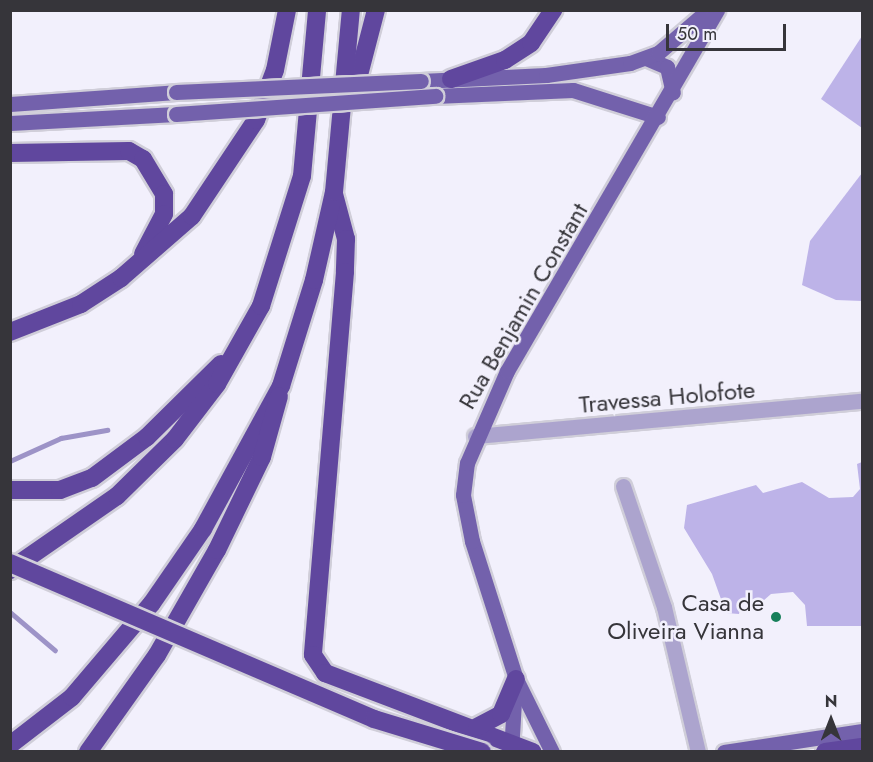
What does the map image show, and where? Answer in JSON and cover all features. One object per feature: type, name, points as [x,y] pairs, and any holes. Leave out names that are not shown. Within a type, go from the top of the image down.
[{"type":"highway","points":[[10,332],[81,304],[122,278],[192,216],[256,120],[275,70],[286,10]]},
{"type":"highway","points":[[10,570],[147,469],[199,409],[238,348],[276,273],[302,176],[317,10]]},
{"type":"highway","points":[[88,752],[157,655],[217,550],[262,458],[334,192],[351,10]]},
{"type":"highway","points":[[340,132],[364,69],[376,10]]},
{"type":"highway","points":[[451,79],[505,60],[531,43],[553,10]]},
{"type":"highway","points":[[10,153],[129,151],[143,159],[164,194],[164,214],[144,252],[122,278]]},
{"type":"highway","points":[[334,192],[346,239],[345,272],[313,655],[325,673],[477,727],[512,746],[533,752]]},
{"type":"highway","points":[[10,490],[60,490],[92,477],[147,437],[238,348]]},
{"type":"highway","points":[[10,745],[72,697],[152,603],[203,529],[281,386]]},
{"type":"highway","points":[[10,563],[374,719],[482,752]]},
{"type":"highway","points":[[477,727],[501,714],[516,679]]},
{"type":"highway","points":[[825,752],[862,747]]},
{"type":"main road","points":[[10,104],[176,92],[546,75],[646,58],[708,10]]},
{"type":"main road","name":"Rua Benjamin Constant","points":[[552,752],[516,679],[466,514],[464,479],[475,436],[673,92],[717,10]]},
{"type":"main road","points":[[646,58],[667,67],[673,92]]},
{"type":"main road","points":[[10,123],[435,96],[573,90],[657,117]]},
{"type":"main road","name":"Rua Benjamin Constant","points":[[512,746],[516,679]]},
{"type":"main road","points":[[726,751],[862,731]]},
{"type":"street","name":"Travessa Holofote","points":[[475,436],[862,401]]},
{"type":"street","points":[[623,486],[664,608],[699,752]]},
{"type":"shaded area","points":[[862,36],[862,128],[821,99]]},
{"type":"shaded area","points":[[862,173],[862,301],[836,300],[802,285],[810,241]]},
{"type":"shaded area","points":[[862,462],[862,626],[807,626],[805,605],[793,592],[771,594],[763,601],[742,598],[739,614],[726,613],[712,574],[684,528],[687,505],[756,485],[763,493],[802,482],[829,498],[853,497],[860,489],[857,464]]},
{"type":"waterway","points":[[10,461],[61,438],[107,430]]},
{"type":"waterway","points":[[10,612],[55,650]]},
{"type":"place","name":"Casa de Oliveira Vianna","points":[[776,617]]}]
